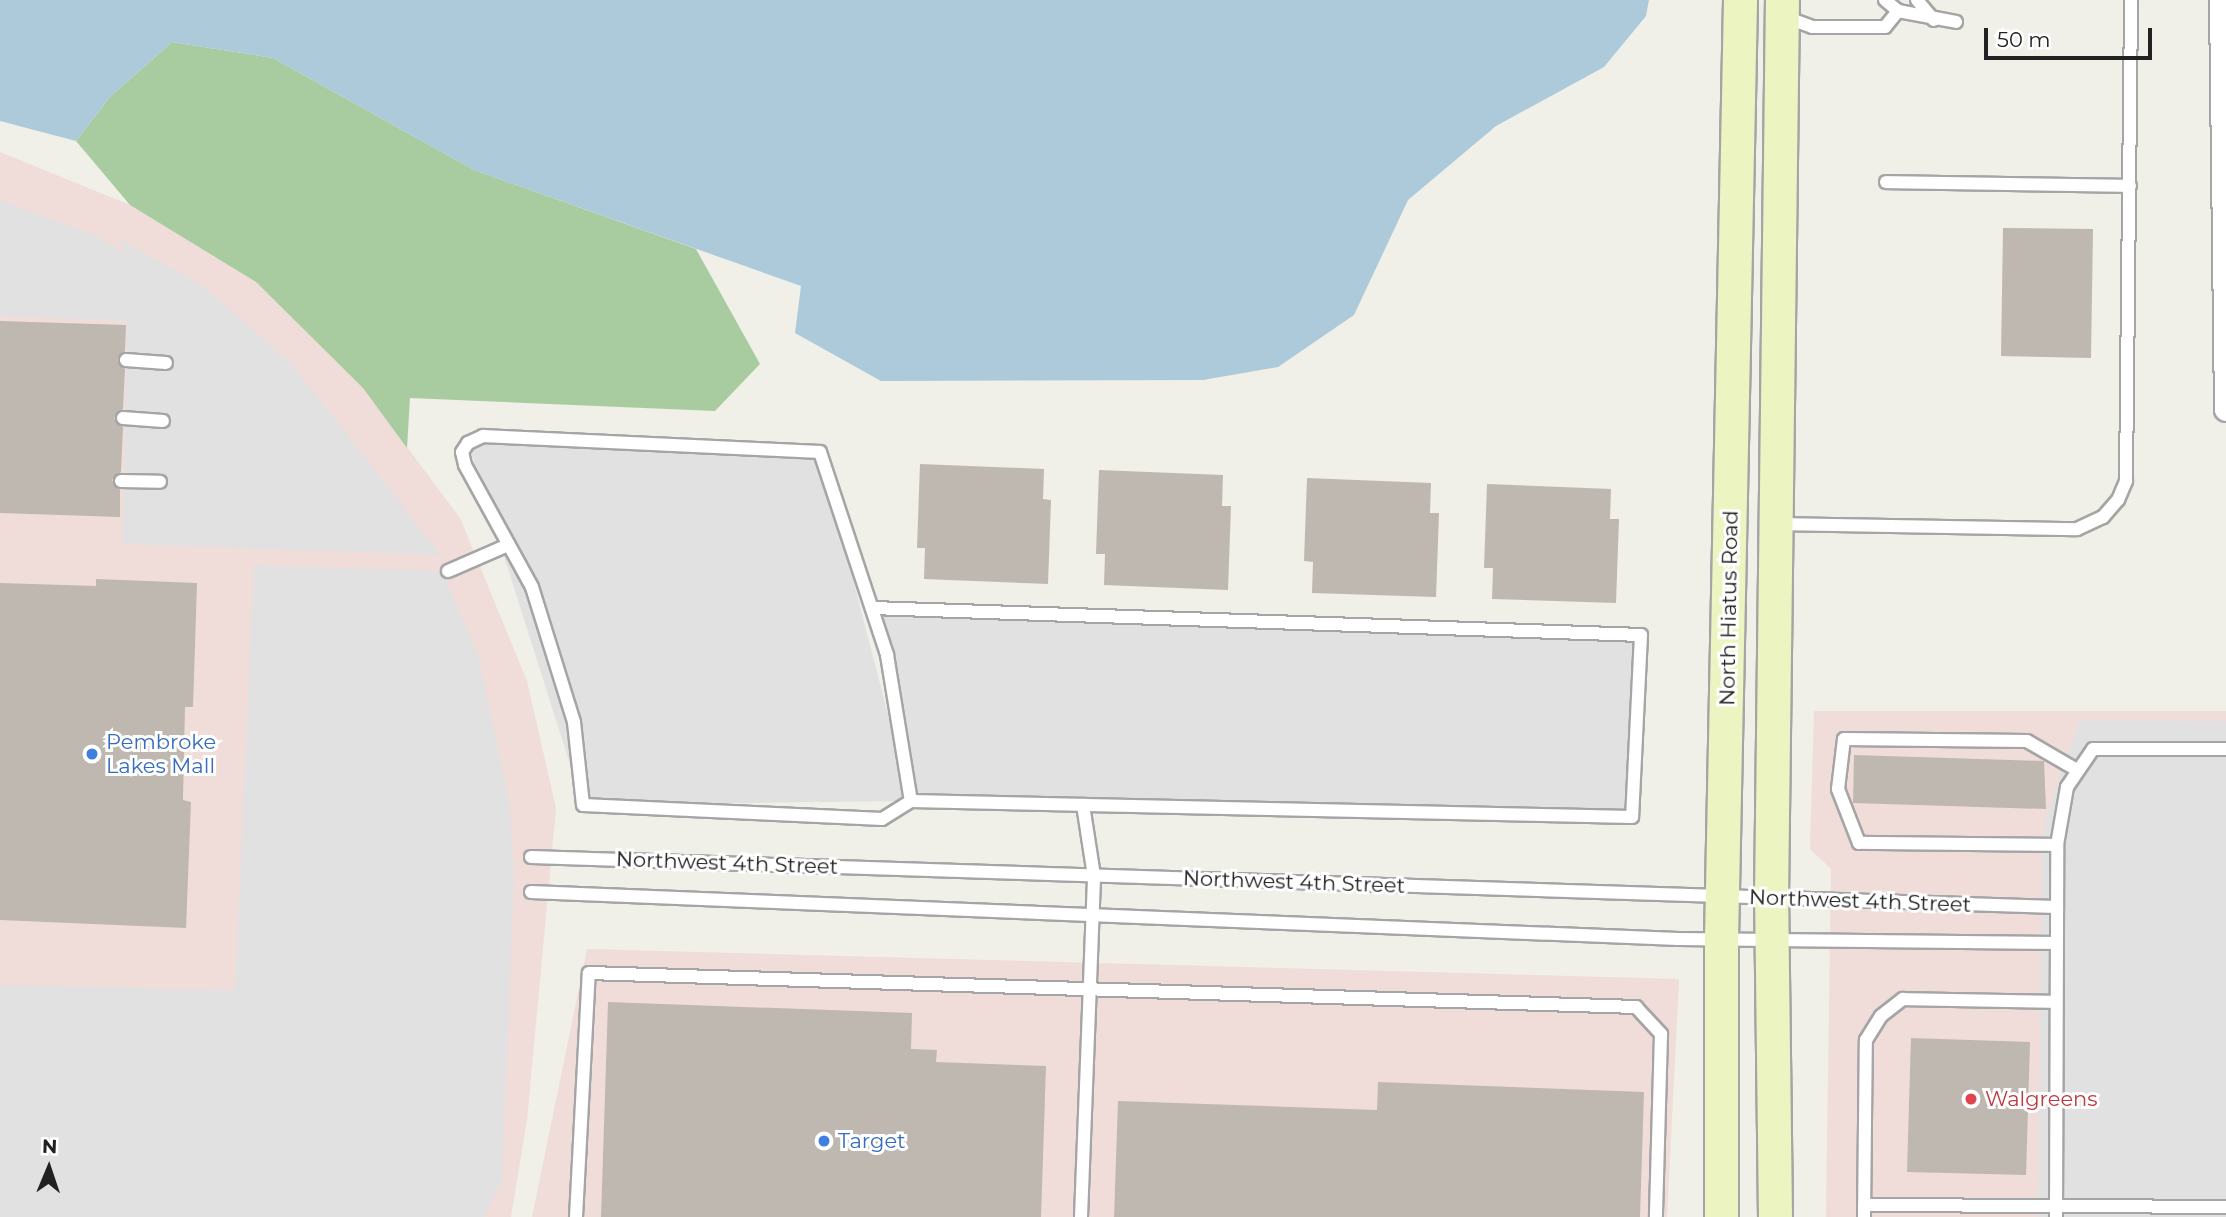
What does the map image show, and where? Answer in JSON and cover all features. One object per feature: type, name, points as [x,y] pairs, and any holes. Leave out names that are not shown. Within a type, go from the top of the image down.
[{"type":"main road","name":"North Hiatus Road","points":[[1721,1217],[1721,939],[1740,0]]},
{"type":"main road","points":[[1775,1217],[1771,898],[1778,5]]},
{"type":"street","points":[[2221,0],[2226,409]]},
{"type":"lane","points":[[1885,0],[1898,11],[1934,21],[1956,22]]},
{"type":"lane","points":[[1917,0],[1934,21]]},
{"type":"lane","points":[[1775,524],[2077,529],[2103,517],[2126,481],[2132,0]]},
{"type":"lane","points":[[1778,5],[1812,27],[1885,27],[1898,11]]},
{"type":"lane","points":[[1886,182],[2130,186]]},
{"type":"lane","points":[[126,360],[166,363]]},
{"type":"lane","points":[[123,418],[163,421]]},
{"type":"lane","points":[[872,608],[1642,635],[1632,817],[911,801],[882,819],[583,805],[574,722],[531,587],[465,465],[462,452],[483,436],[820,452],[887,655],[911,801]]},
{"type":"lane","points":[[121,481],[160,481]]},
{"type":"lane","points":[[448,570],[508,545]]},
{"type":"lane","points":[[2057,845],[1859,843],[1838,789],[1844,739],[2027,741],[2077,771]]},
{"type":"lane","points":[[2056,1212],[2057,845],[2067,787],[2093,750],[2226,750]]},
{"type":"lane","points":[[1081,1217],[1094,876],[1083,805]]},
{"type":"lane","name":"Northwest 4th Street","points":[[531,857],[2056,907]]},
{"type":"lane","name":"Northwest 4th Street","points":[[531,892],[1721,939],[2056,943]]},
{"type":"lane","points":[[576,1217],[589,973],[1090,986],[1636,1007],[1661,1034],[1656,1217]]},
{"type":"lane","points":[[2056,1002],[1903,999],[1881,1016],[1866,1040],[1864,1211],[2056,1212],[2226,1207]]},
{"type":"shaded area","points":[[0,152],[130,205],[256,282],[363,388],[460,518],[527,681],[556,808],[527,1120],[511,1217],[0,1217]]},
{"type":"shaded area","points":[[0,200],[96,236],[126,254],[118,238],[203,286],[292,364],[441,555],[123,544],[127,321],[0,316]]},
{"type":"shaded area","points":[[468,443],[820,452],[906,784],[872,608],[1641,635],[1632,817],[911,801],[583,805]]},
{"type":"shaded area","points":[[254,565],[442,571],[479,657],[510,806],[514,880],[502,1179],[484,1217],[0,1217],[0,985],[235,990]]},
{"type":"shaded area","points":[[1814,711],[2226,711],[2226,1217],[1826,1217],[1831,869],[1810,849]]},
{"type":"shaded area","points":[[2080,720],[2226,721],[2226,1217],[2038,1217],[2042,853],[2045,820]]},
{"type":"shaded area","points":[[587,949],[1679,979],[1667,1217],[532,1217]]},
{"type":"green space","points":[[172,42],[273,58],[474,170],[696,249],[760,364],[715,411],[410,398],[407,448],[363,388],[256,282],[130,205],[76,141],[110,97]]},
{"type":"water","points":[[0,0],[1649,0],[1646,16],[1604,67],[1496,126],[1408,200],[1354,315],[1278,367],[1203,380],[881,381],[795,333],[801,286],[474,170],[273,58],[172,42],[110,97],[76,141],[0,121]]},
{"type":"building","points":[[2003,228],[2093,229],[2091,358],[2001,356]]},
{"type":"building","points":[[0,321],[126,325],[125,351],[117,360],[125,369],[123,409],[114,418],[123,427],[121,472],[112,480],[120,490],[120,517],[0,513]]},
{"type":"building","points":[[920,464],[1044,469],[1043,499],[1051,500],[1048,584],[924,579],[925,548],[917,548]]},
{"type":"building","points":[[1099,470],[1223,475],[1222,506],[1231,506],[1228,590],[1104,585],[1105,554],[1096,554]]},
{"type":"building","points":[[1307,478],[1431,483],[1430,513],[1439,513],[1436,597],[1312,593],[1313,562],[1304,561]]},
{"type":"building","points":[[1487,484],[1611,489],[1610,519],[1619,519],[1616,603],[1492,599],[1493,568],[1484,568]]},
{"type":"building","name":"Pembroke Lakes Mall","points":[[96,579],[197,583],[193,707],[185,707],[183,800],[191,802],[186,928],[0,920],[0,583],[96,586]]},
{"type":"building","points":[[1854,755],[2044,761],[2046,809],[1853,803]]},
{"type":"building","name":"Target","points":[[608,1002],[912,1013],[911,1049],[937,1050],[936,1062],[1046,1066],[1041,1217],[601,1217]]},
{"type":"building","name":"Walgreens","points":[[1911,1038],[2030,1042],[2026,1175],[1907,1172]]},
{"type":"building","points":[[1378,1082],[1644,1092],[1640,1217],[1114,1217],[1118,1101],[1377,1110]]},
{"type":"place","name":"Pembroke Lakes Mall","points":[[92,754]]},
{"type":"place","name":"Walgreens","points":[[1971,1099]]},
{"type":"place","name":"Target","points":[[824,1141]]}]
